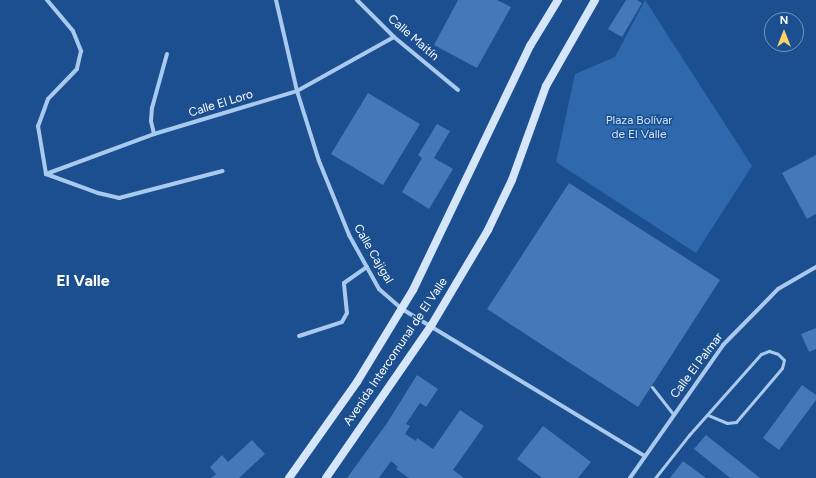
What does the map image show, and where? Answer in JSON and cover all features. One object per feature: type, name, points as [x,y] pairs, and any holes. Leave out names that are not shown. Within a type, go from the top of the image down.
[{"type":"main road","name":"Avenida Intercomunal de El Valle","points":[[289,478],[357,382],[402,309],[471,172],[530,46],[558,0]]},
{"type":"main road","name":"Avenida Intercomunal de El Valle","points":[[326,478],[431,326],[488,230],[512,180],[546,86],[595,0]]},
{"type":"street","points":[[47,0],[73,31],[81,51],[77,70],[48,99],[38,126],[46,174],[98,193],[119,198],[223,171]]},
{"type":"street","name":"Calle Cajigal","points":[[276,0],[297,92],[319,161],[349,234],[379,288],[402,309],[645,456]]},
{"type":"street","name":"Calle Maitín","points":[[357,0],[394,37],[458,90]]},
{"type":"street","name":"Calle El Loro","points":[[46,174],[154,134],[297,92],[394,37]]},
{"type":"street","points":[[154,134],[151,121],[152,108],[167,54]]},
{"type":"street","points":[[298,336],[342,322],[347,314],[344,283],[367,267]]},
{"type":"street","name":"Calle El Palmar","points":[[630,478],[673,414],[728,340],[778,289],[816,267]]},
{"type":"lane","points":[[654,478],[708,415],[761,354],[769,351],[778,354],[784,360],[782,368],[736,422],[727,423],[708,415]]},
{"type":"lane","points":[[652,387],[673,414]]},
{"type":"green space","name":"Plaza Bolívar de El Valle","points":[[645,0],[752,166],[696,253],[556,162],[575,74],[615,57]]},
{"type":"building","points":[[458,0],[497,0],[511,7],[477,68],[434,45]]},
{"type":"building","points":[[626,0],[637,0],[642,3],[622,37],[608,29]]},
{"type":"building","points":[[368,93],[420,124],[383,185],[331,154]]},
{"type":"building","points":[[437,124],[450,131],[434,158],[453,169],[429,209],[402,192],[422,158],[418,155]]},
{"type":"building","points":[[816,155],[816,214],[807,219],[782,173]]},
{"type":"building","points":[[569,183],[720,280],[638,407],[487,309]]},
{"type":"building","points":[[816,328],[816,349],[809,352],[801,334]]},
{"type":"building","points":[[417,375],[438,389],[426,407],[420,403],[406,424],[410,426],[405,434],[416,441],[417,438],[433,449],[460,410],[484,426],[453,470],[464,478],[409,478],[396,469],[398,467],[391,461],[379,478],[347,478],[387,423]]},
{"type":"building","points":[[802,385],[816,395],[816,400],[779,450],[763,438]]},
{"type":"building","points":[[543,426],[591,462],[578,478],[542,478],[517,459]]},
{"type":"building","points":[[706,435],[760,478],[730,478],[694,449]]},
{"type":"building","points":[[252,440],[265,454],[239,478],[211,478],[216,474],[210,467],[222,455],[228,462]]},
{"type":"building","points":[[683,461],[706,478],[670,478]]},
{"type":"district","name":"El Valle","points":[[83,281]]}]
